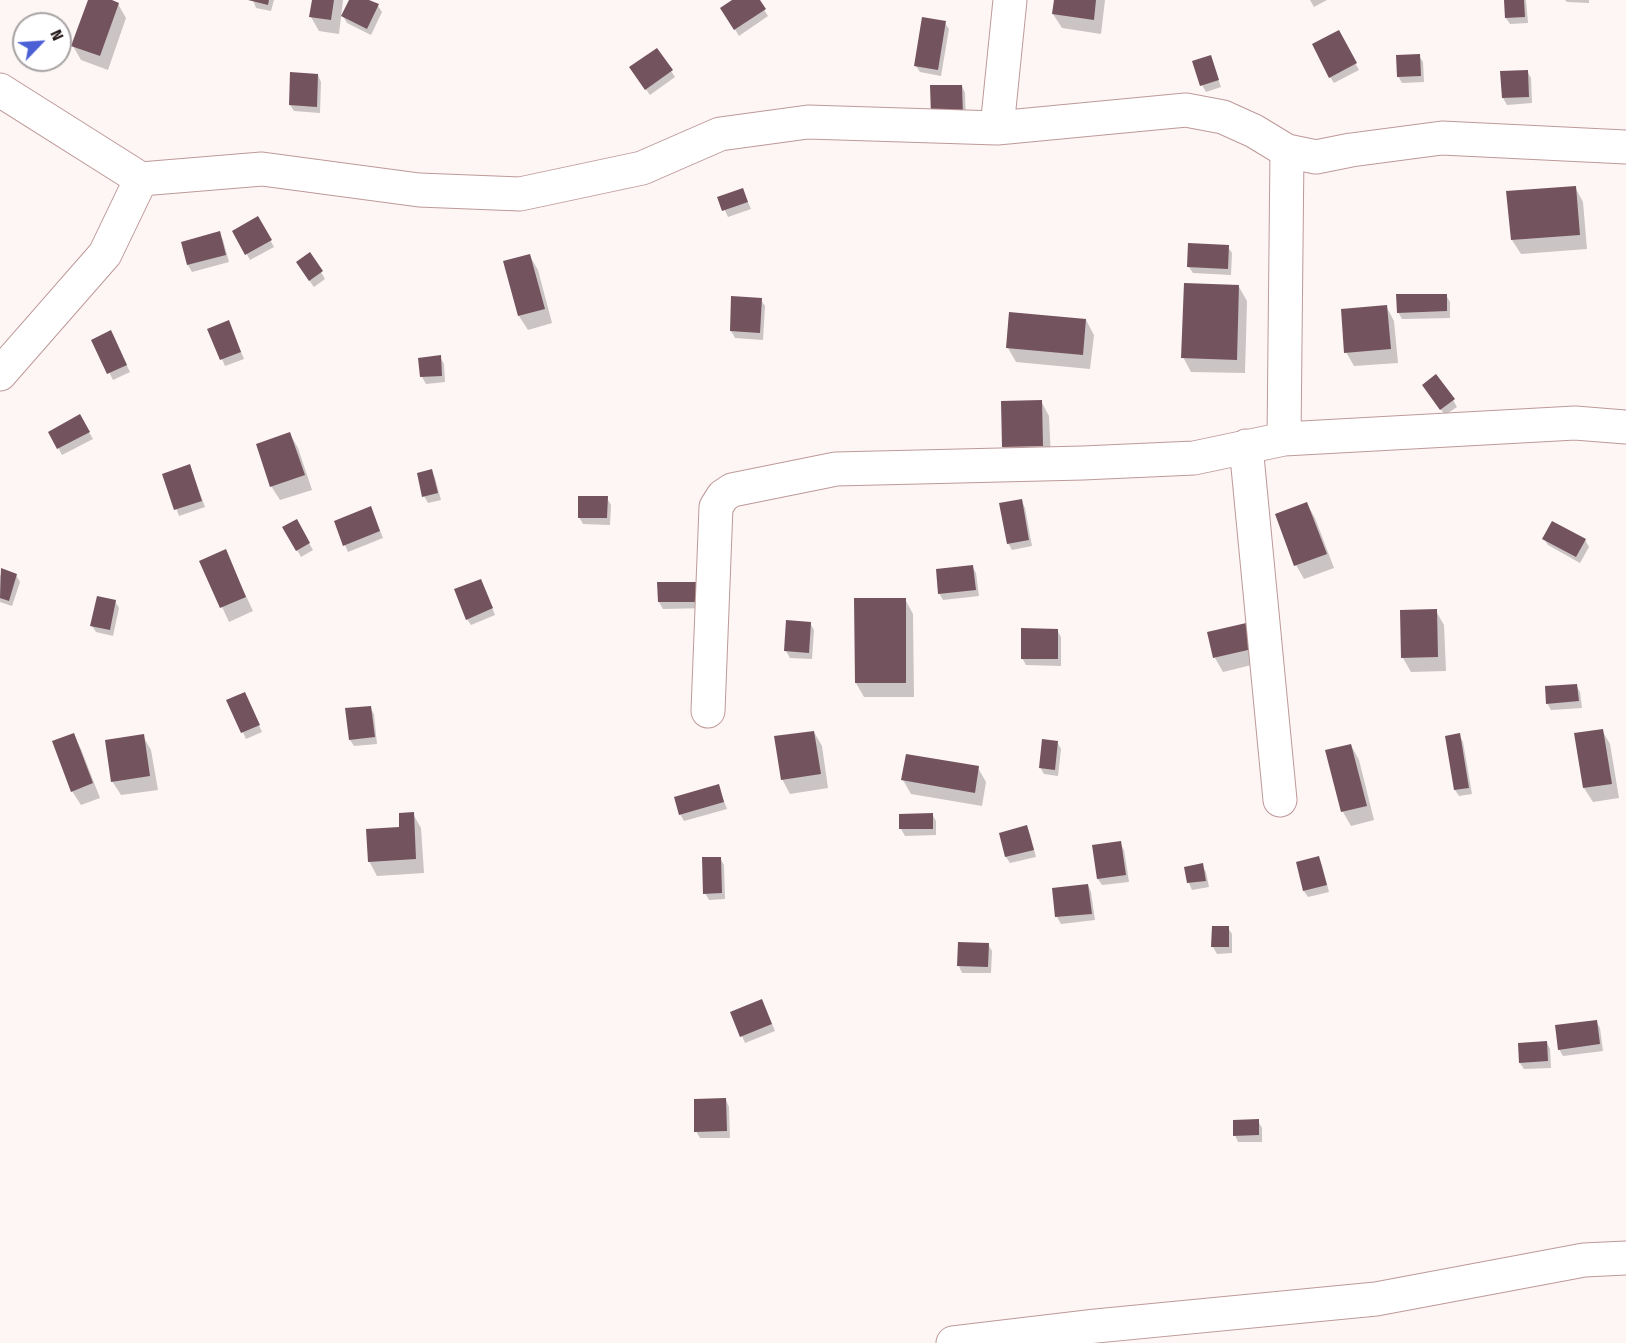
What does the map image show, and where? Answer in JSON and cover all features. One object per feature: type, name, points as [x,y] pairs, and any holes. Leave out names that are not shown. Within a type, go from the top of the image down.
[{"type":"street","points":[[997,128],[1010,0]]},
{"type":"street","points":[[0,90],[141,179],[262,169],[419,190],[520,194],[642,168],[720,134],[808,122],[997,128],[1186,110],[1223,117],[1254,131],[1287,151],[1316,157],[1442,138],[1626,147]]},
{"type":"street","points":[[1284,439],[1287,151]]},
{"type":"street","points":[[0,374],[105,254],[141,179]]},
{"type":"street","points":[[708,711],[716,507],[723,496],[732,490],[836,469],[1194,458],[1284,439],[1575,423],[1626,427]]},
{"type":"street","points":[[1246,446],[1280,800]]},
{"type":"street","points":[[953,1343],[1096,1326],[1376,1299],[1584,1260],[1626,1258]]},
{"type":"building","points":[[88,0],[112,0],[119,3],[100,56],[72,46]]},
{"type":"building","points":[[248,0],[269,0],[268,5]]},
{"type":"building","points":[[312,0],[334,0],[331,20],[309,17]]},
{"type":"building","points":[[349,0],[369,0],[379,4],[367,29],[341,16]]},
{"type":"building","points":[[732,0],[760,0],[766,9],[734,30],[720,8]]},
{"type":"building","points":[[1054,0],[1096,0],[1094,20],[1052,14]]},
{"type":"building","points":[[1504,0],[1524,0],[1525,17],[1505,18]]},
{"type":"building","points":[[922,17],[946,21],[938,70],[914,66]]},
{"type":"building","points":[[1339,30],[1357,63],[1329,78],[1312,44]]},
{"type":"building","points":[[657,48],[673,70],[645,90],[629,67]]},
{"type":"building","points":[[1420,54],[1421,76],[1397,77],[1396,55]]},
{"type":"building","points":[[1211,55],[1219,80],[1200,86],[1192,61]]},
{"type":"building","points":[[1528,70],[1529,97],[1502,98],[1500,71]]},
{"type":"building","points":[[290,72],[318,74],[317,107],[289,105]]},
{"type":"building","points":[[930,85],[962,85],[963,116],[931,116]]},
{"type":"building","points":[[1576,186],[1580,235],[1511,240],[1506,191]]},
{"type":"building","points":[[743,188],[748,202],[722,211],[717,197]]},
{"type":"building","points":[[258,216],[272,240],[245,255],[232,231]]},
{"type":"building","points":[[220,231],[226,255],[187,265],[181,242]]},
{"type":"building","points":[[1188,243],[1229,245],[1228,269],[1187,267]]},
{"type":"building","points":[[310,252],[323,271],[309,281],[296,262]]},
{"type":"building","points":[[530,254],[545,309],[518,316],[503,261]]},
{"type":"building","points":[[1184,283],[1239,285],[1237,360],[1181,358]]},
{"type":"building","points":[[1396,294],[1447,294],[1447,311],[1397,313]]},
{"type":"building","points":[[731,296],[762,298],[760,333],[730,331]]},
{"type":"building","points":[[1387,305],[1391,349],[1344,353],[1341,309]]},
{"type":"building","points":[[1009,312],[1086,319],[1083,355],[1006,348]]},
{"type":"building","points":[[229,320],[241,352],[220,360],[207,329]]},
{"type":"building","points":[[111,330],[127,365],[107,374],[91,340]]},
{"type":"building","points":[[441,355],[442,376],[420,377],[418,358]]},
{"type":"building","points":[[1436,374],[1455,399],[1440,410],[1422,385]]},
{"type":"building","points":[[1042,400],[1043,446],[1002,447],[1001,401]]},
{"type":"building","points":[[80,414],[90,432],[57,449],[48,432]]},
{"type":"building","points":[[290,432],[305,475],[270,487],[256,444]]},
{"type":"building","points":[[190,464],[202,501],[174,510],[162,474]]},
{"type":"building","points":[[432,469],[438,493],[422,497],[417,473]]},
{"type":"building","points":[[578,496],[608,496],[607,518],[578,518]]},
{"type":"building","points":[[1022,499],[1029,540],[1007,544],[999,503]]},
{"type":"building","points":[[1307,502],[1327,554],[1294,566],[1275,514]]},
{"type":"building","points":[[371,506],[380,531],[343,546],[334,521]]},
{"type":"building","points":[[297,519],[310,543],[296,551],[282,527]]},
{"type":"building","points":[[1552,521],[1586,539],[1576,557],[1542,539]]},
{"type":"building","points":[[226,549],[246,597],[220,608],[199,561]]},
{"type":"building","points":[[973,565],[976,590],[938,594],[936,569]]},
{"type":"building","points":[[1,568],[17,574],[9,601],[0,598]]},
{"type":"building","points":[[481,579],[493,608],[466,620],[454,589]]},
{"type":"building","points":[[657,582],[707,582],[707,602],[658,602]]},
{"type":"building","points":[[97,596],[116,600],[110,630],[90,626]]},
{"type":"building","points":[[854,598],[906,598],[906,683],[855,683]]},
{"type":"building","points":[[1437,609],[1438,657],[1401,658],[1400,610]]},
{"type":"building","points":[[786,620],[811,622],[809,653],[784,651]]},
{"type":"building","points":[[1255,621],[1261,647],[1213,658],[1207,632]]},
{"type":"building","points":[[1021,628],[1058,629],[1058,659],[1021,659]]},
{"type":"building","points":[[1577,684],[1579,701],[1546,704],[1545,686]]},
{"type":"building","points":[[245,692],[260,725],[241,733],[226,700]]},
{"type":"building","points":[[371,706],[375,737],[349,740],[345,708]]},
{"type":"building","points":[[1603,729],[1612,784],[1583,788],[1574,733]]},
{"type":"building","points":[[814,731],[821,774],[781,780],[774,736]]},
{"type":"building","points":[[74,733],[93,783],[71,792],[52,741]]},
{"type":"building","points":[[1460,733],[1469,788],[1454,790],[1445,736]]},
{"type":"building","points":[[144,734],[150,776],[111,782],[105,740]]},
{"type":"building","points":[[1042,739],[1058,741],[1055,770],[1039,768]]},
{"type":"building","points":[[1351,744],[1367,806],[1341,812],[1325,750]]},
{"type":"building","points":[[906,754],[979,766],[975,793],[901,780]]},
{"type":"building","points":[[719,784],[724,802],[679,815],[674,797]]},
{"type":"building","points":[[414,812],[416,859],[368,862],[366,829],[399,827],[399,813]]},
{"type":"building","points":[[933,813],[933,829],[899,829],[899,814]]},
{"type":"building","points":[[1027,825],[1034,850],[1005,857],[999,833]]},
{"type":"building","points":[[1121,841],[1126,875],[1097,879],[1092,845]]},
{"type":"building","points":[[1319,856],[1327,885],[1303,891],[1296,862]]},
{"type":"building","points":[[702,857],[721,857],[722,893],[703,894]]},
{"type":"building","points":[[1203,863],[1206,881],[1187,883],[1184,867]]},
{"type":"building","points":[[1088,884],[1092,914],[1055,917],[1052,888]]},
{"type":"building","points":[[1212,926],[1229,926],[1229,947],[1211,947]]},
{"type":"building","points":[[958,942],[989,943],[988,967],[957,966]]},
{"type":"building","points":[[762,999],[772,1024],[740,1037],[730,1012]]},
{"type":"building","points":[[1597,1020],[1600,1044],[1558,1050],[1555,1025]]},
{"type":"building","points":[[1547,1041],[1548,1061],[1519,1063],[1518,1043]]},
{"type":"building","points":[[726,1098],[727,1131],[694,1132],[694,1099]]},
{"type":"building","points":[[1259,1119],[1259,1135],[1233,1136],[1233,1120]]}]
